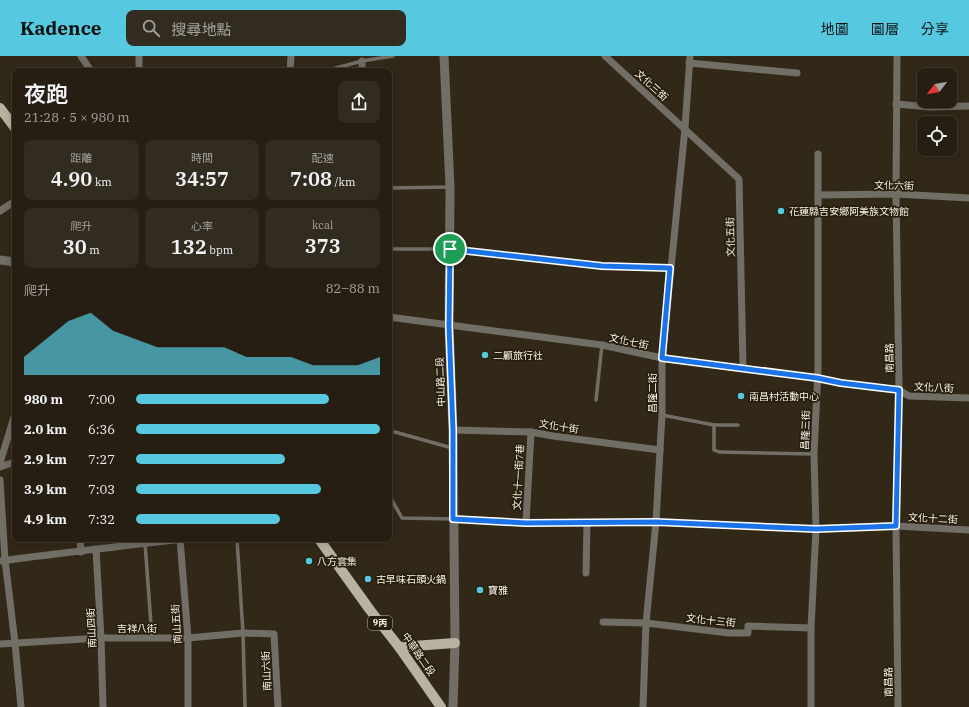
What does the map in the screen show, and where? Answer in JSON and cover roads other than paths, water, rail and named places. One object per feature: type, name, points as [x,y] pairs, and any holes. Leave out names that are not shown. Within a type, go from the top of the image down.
[{"type":"main road","points":[[0,108],[12,124]]},
{"type":"main road","name":"中華路二段","points":[[322,542],[441,707]]},
{"type":"main road","points":[[399,647],[455,643]]},
{"type":"street","points":[[81,56],[89,68]]},
{"type":"street","points":[[139,56],[139,68]]},
{"type":"street","points":[[290,68],[291,56]]},
{"type":"street","name":"中山路二段","points":[[444,56],[450,186],[449,326],[453,430],[455,643],[453,707]]},
{"type":"street","name":"文化三街","points":[[605,56],[685,128]]},
{"type":"street","name":"南昌路","points":[[897,56],[896,194],[899,390],[896,526],[898,707]]},
{"type":"street","points":[[690,60],[797,73]]},
{"type":"street","name":"昌隆二街","points":[[643,707],[646,623],[656,522],[662,415],[662,358],[685,128],[690,60]]},
{"type":"street","points":[[362,61],[362,68]]},
{"type":"street","points":[[896,104],[930,107],[969,106]]},
{"type":"street","name":"文化五街","points":[[685,128],[739,179],[743,368]]},
{"type":"street","name":"昌隆三街","points":[[811,707],[811,628],[816,529],[814,454],[817,378],[818,154]]},
{"type":"street","name":"文化六街","points":[[818,195],[896,194],[969,198]]},
{"type":"street","points":[[0,211],[12,203]]},
{"type":"street","points":[[0,260],[12,262]]},
{"type":"street","name":"文化七街","points":[[392,317],[602,345],[662,358],[899,390]]},
{"type":"street","name":"文化八街","points":[[899,390],[909,396],[969,398]]},
{"type":"street","points":[[0,463],[12,424]]},
{"type":"street","name":"文化十街","points":[[453,430],[531,432],[660,450]]},
{"type":"street","name":"文化十一街7巷","points":[[526,523],[531,432]]},
{"type":"street","points":[[0,467],[12,463]]},
{"type":"street","points":[[0,480],[2,561],[15,643],[20,707]]},
{"type":"street","name":"文化十二街","points":[[453,519],[526,523],[656,522],[816,529],[896,526],[969,530]]},
{"type":"street","points":[[586,573],[587,523]]},
{"type":"street","points":[[80,542],[81,552]]},
{"type":"street","points":[[2,561],[81,552],[145,542]]},
{"type":"street","name":"南山五街","points":[[179,542],[188,638],[188,707]]},
{"type":"street","name":"南山四街","points":[[96,549],[103,707]]},
{"type":"street","name":"文化十三街","points":[[603,622],[646,623],[729,633],[748,633],[748,626],[811,628]]},
{"type":"street","name":"吉祥八街","points":[[0,644],[101,638],[188,638],[243,633],[274,634]]},
{"type":"street","name":"南山六街","points":[[274,634],[278,707]]},
{"type":"lane","points":[[336,68],[362,61],[393,56]]},
{"type":"lane","points":[[392,188],[450,186]]},
{"type":"lane","points":[[392,248],[450,249],[602,266],[670,268]]},
{"type":"lane","points":[[596,400],[602,345]]},
{"type":"lane","points":[[662,415],[714,425],[738,425]]},
{"type":"lane","points":[[714,425],[714,450],[719,452],[814,454]]},
{"type":"lane","points":[[395,432],[453,448]]},
{"type":"lane","points":[[392,500],[402,518],[453,519]]},
{"type":"lane","points":[[145,542],[152,638]]},
{"type":"lane","points":[[237,542],[243,633],[245,707]]},
{"type":"place","name":"花蓮縣吉安鄉阿美族文物館","points":[[781,211]]},
{"type":"place","name":"二顧旅行社","points":[[485,355]]},
{"type":"place","name":"南昌村活動中心","points":[[741,396]]},
{"type":"place","name":"八方雲集","points":[[309,561]]},
{"type":"place","name":"古早味石頭火鍋","points":[[368,579]]},
{"type":"place","name":"寶雅","points":[[480,590]]}]
